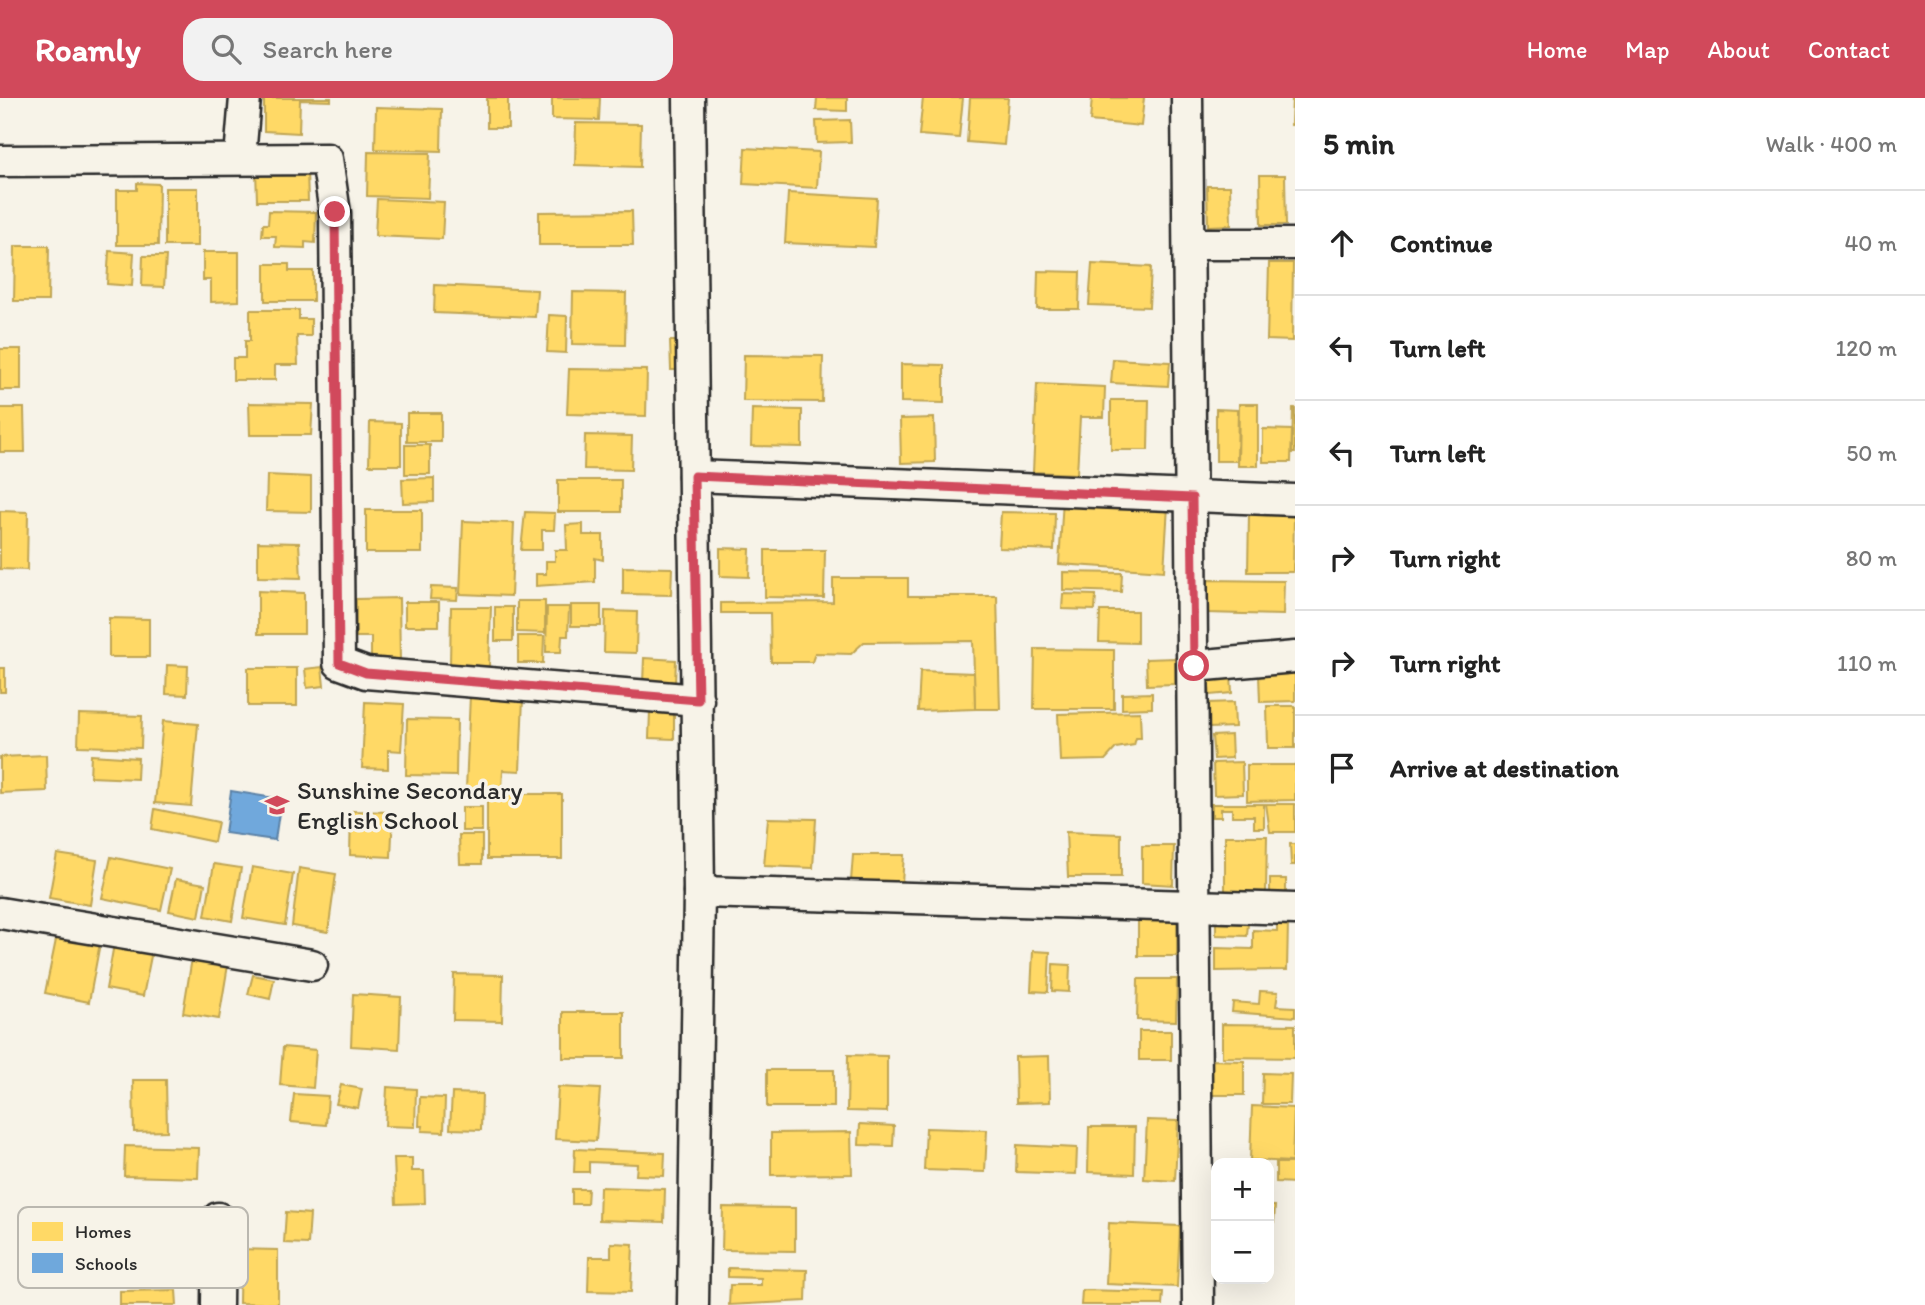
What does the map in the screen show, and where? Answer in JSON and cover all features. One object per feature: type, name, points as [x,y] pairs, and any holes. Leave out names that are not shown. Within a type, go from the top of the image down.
[{"type":"street","points":[[240,157],[245,98]]},
{"type":"street","points":[[689,98],[699,892],[693,1305]]},
{"type":"street","points":[[1187,98],[1198,1305]]},
{"type":"street","points":[[0,160],[240,157],[327,159],[335,212],[339,663],[366,673],[698,700]]},
{"type":"street","points":[[1190,244],[1295,244]]},
{"type":"street","points":[[694,476],[1192,498],[1295,500]]},
{"type":"street","points":[[1194,666],[1295,657]]},
{"type":"street","points":[[699,892],[1295,909]]},
{"type":"street","points":[[0,913],[312,965]]},
{"type":"building: Homes","points":[[264,98],[331,98],[331,101],[300,100],[299,133],[264,131]]},
{"type":"building: Homes","points":[[487,98],[508,98],[508,128],[487,128]]},
{"type":"building: Homes","points":[[552,98],[600,98],[599,120],[552,119]]},
{"type":"building: Homes","points":[[817,98],[847,98],[847,111],[816,110]]},
{"type":"building: Homes","points":[[923,98],[963,98],[959,138],[919,135]]},
{"type":"building: Homes","points":[[970,98],[1008,98],[1004,145],[967,142]]},
{"type":"building: Homes","points":[[1092,98],[1144,98],[1141,126],[1090,121]]},
{"type":"building: Homes","points":[[1292,98],[1295,98],[1295,125],[1291,125]]},
{"type":"building: Homes","points":[[376,107],[442,109],[441,151],[375,149]]},
{"type":"building: Homes","points":[[850,120],[851,142],[817,143],[816,121]]},
{"type":"building: Homes","points":[[576,123],[641,124],[640,167],[575,165]]},
{"type":"building: Homes","points":[[745,148],[819,152],[817,188],[743,184]]},
{"type":"building: Homes","points":[[368,152],[430,153],[428,198],[367,196]]},
{"type":"building: Homes","points":[[256,170],[307,170],[308,201],[257,201]]},
{"type":"building: Homes","points":[[1260,175],[1285,175],[1286,225],[1261,225]]},
{"type":"building: Homes","points":[[137,183],[159,184],[158,245],[117,245],[117,190],[137,190]]},
{"type":"building: Homes","points":[[1207,186],[1230,186],[1231,225],[1208,226]]},
{"type":"building: Homes","points":[[165,188],[198,188],[198,246],[165,246]]},
{"type":"building: Homes","points":[[788,193],[877,198],[874,247],[785,243]]},
{"type":"building: Homes","points":[[377,199],[444,202],[442,239],[375,236]]},
{"type":"building: Homes","points":[[269,211],[316,212],[315,243],[305,242],[305,248],[275,247],[276,236],[262,236],[263,224],[268,224]]},
{"type":"building: Homes","points":[[632,211],[633,245],[539,245],[539,212]]},
{"type":"building: Homes","points":[[15,246],[49,246],[48,301],[14,301]]},
{"type":"building: Homes","points":[[109,251],[134,253],[132,286],[107,284]]},
{"type":"building: Homes","points":[[203,252],[239,252],[239,301],[211,302],[211,280],[203,280]]},
{"type":"building: Homes","points":[[143,256],[166,256],[164,287],[142,286]]},
{"type":"building: Homes","points":[[1269,263],[1293,263],[1292,341],[1267,340]]},
{"type":"building: Homes","points":[[265,264],[289,264],[289,271],[313,271],[313,301],[265,301]]},
{"type":"building: Homes","points":[[1092,264],[1151,267],[1149,307],[1089,305]]},
{"type":"building: Homes","points":[[1038,271],[1080,272],[1079,309],[1037,309]]},
{"type":"building: Homes","points":[[435,285],[537,290],[535,317],[434,313]]},
{"type":"building: Homes","points":[[573,292],[626,293],[625,345],[572,344]]},
{"type":"building: Homes","points":[[250,310],[299,310],[299,319],[311,319],[311,336],[297,336],[298,365],[275,365],[275,380],[233,380],[233,358],[245,358],[245,341],[250,341]]},
{"type":"building: Homes","points":[[549,315],[567,316],[566,353],[547,352]]},
{"type":"building: Homes","points":[[670,341],[679,341],[680,370],[671,370]]},
{"type":"building: Homes","points":[[0,349],[21,349],[21,390],[0,390]]},
{"type":"building: Homes","points":[[744,355],[823,356],[822,402],[743,401]]},
{"type":"building: Homes","points":[[1113,359],[1170,362],[1168,386],[1111,383]]},
{"type":"building: Homes","points":[[901,364],[944,365],[944,403],[901,402]]},
{"type":"building: Homes","points":[[569,369],[647,370],[646,416],[567,414]]},
{"type":"building: Homes","points":[[1037,384],[1105,387],[1104,417],[1080,417],[1077,474],[1033,472]]},
{"type":"building: Homes","points":[[1111,400],[1149,400],[1148,450],[1111,450]]},
{"type":"building: Homes","points":[[249,403],[313,404],[311,435],[250,435]]},
{"type":"building: Homes","points":[[1239,404],[1258,404],[1258,466],[1238,466]]},
{"type":"building: Homes","points":[[0,408],[24,408],[25,452],[0,452]]},
{"type":"building: Homes","points":[[1295,408],[1295,453],[1292,453]]},
{"type":"building: Homes","points":[[752,409],[802,410],[802,447],[751,446]]},
{"type":"building: Homes","points":[[1216,409],[1238,410],[1237,461],[1216,461]]},
{"type":"building: Homes","points":[[407,413],[441,413],[441,442],[407,442]]},
{"type":"building: Homes","points":[[934,418],[935,462],[901,463],[900,419]]},
{"type":"building: Homes","points":[[370,422],[401,423],[401,465],[369,465]]},
{"type":"building: Homes","points":[[1263,429],[1292,430],[1291,462],[1263,462]]},
{"type":"building: Homes","points":[[585,435],[632,436],[631,470],[584,469]]},
{"type":"building: Homes","points":[[405,445],[430,445],[430,474],[405,474]]},
{"type":"building: Homes","points":[[267,475],[311,477],[311,512],[266,511]]},
{"type":"building: Homes","points":[[434,478],[434,502],[403,503],[402,479]]},
{"type":"building: Homes","points":[[558,480],[621,480],[621,512],[558,512]]},
{"type":"building: Homes","points":[[1063,499],[1168,506],[1164,571],[1059,564]]},
{"type":"building: Homes","points":[[366,510],[422,510],[422,553],[366,553]]},
{"type":"building: Homes","points":[[0,511],[28,512],[27,570],[0,569]]},
{"type":"building: Homes","points":[[525,512],[555,513],[554,530],[542,530],[542,550],[521,550]]},
{"type":"building: Homes","points":[[1001,512],[1055,513],[1054,550],[999,548]]},
{"type":"building: Homes","points":[[1249,513],[1294,513],[1293,572],[1248,572]]},
{"type":"building: Homes","points":[[463,521],[514,523],[511,596],[460,594]]},
{"type":"building: Homes","points":[[583,524],[583,535],[603,535],[603,560],[595,558],[595,582],[536,586],[536,574],[546,574],[546,561],[555,561],[555,550],[567,550],[566,525]]},
{"type":"building: Homes","points":[[258,542],[299,543],[301,578],[258,577]]},
{"type":"building: Homes","points":[[720,548],[750,549],[749,577],[720,576]]},
{"type":"building: Homes","points":[[765,550],[825,550],[824,598],[765,597]]},
{"type":"building: Homes","points":[[623,567],[672,568],[671,595],[623,594]]},
{"type":"building: Homes","points":[[1063,572],[1122,573],[1121,592],[1063,590]]},
{"type":"building: Homes","points":[[833,578],[908,578],[908,596],[997,596],[1000,709],[975,709],[973,641],[864,642],[851,654],[815,653],[812,662],[771,662],[770,613],[721,613],[721,603],[833,602]]},
{"type":"building: Homes","points":[[1208,580],[1284,581],[1283,615],[1207,613]]},
{"type":"building: Homes","points":[[431,587],[458,588],[457,600],[430,599]]},
{"type":"building: Homes","points":[[258,591],[304,593],[304,634],[258,634]]},
{"type":"building: Homes","points":[[1063,594],[1096,595],[1095,610],[1062,609]]},
{"type":"building: Homes","points":[[399,598],[400,661],[371,661],[371,637],[356,637],[356,599]]},
{"type":"building: Homes","points":[[517,601],[545,601],[545,633],[517,632]]},
{"type":"building: Homes","points":[[405,602],[439,602],[439,626],[405,626]]},
{"type":"building: Homes","points":[[571,605],[601,605],[601,626],[571,626]]},
{"type":"building: Homes","points":[[451,607],[491,607],[489,666],[450,665]]},
{"type":"building: Homes","points":[[495,607],[513,607],[513,641],[495,641]]},
{"type":"building: Homes","points":[[547,607],[569,607],[568,636],[562,636],[561,652],[546,652]]},
{"type":"building: Homes","points":[[605,611],[637,612],[636,653],[604,652]]},
{"type":"building: Homes","points":[[1100,611],[1137,611],[1137,643],[1099,642]]},
{"type":"building: Homes","points":[[109,618],[149,619],[149,657],[109,657]]},
{"type":"building: Homes","points":[[518,636],[544,636],[543,663],[518,663]]},
{"type":"building: Homes","points":[[1035,649],[1114,650],[1114,709],[1034,709]]},
{"type":"building: Homes","points":[[644,658],[676,660],[675,684],[643,683]]},
{"type":"building: Homes","points":[[1175,658],[1175,684],[1147,685],[1146,659]]},
{"type":"building: Homes","points":[[167,665],[188,666],[187,695],[166,694]]},
{"type":"building: Homes","points":[[322,667],[324,686],[307,688],[305,669]]},
{"type":"building: Homes","points":[[0,668],[5,668],[5,692],[0,692]]},
{"type":"building: Homes","points":[[248,668],[297,668],[297,706],[248,706]]},
{"type":"building: Homes","points":[[920,671],[974,673],[975,709],[918,711]]},
{"type":"building: Homes","points":[[1295,673],[1295,701],[1260,702],[1259,675]]},
{"type":"building: Homes","points":[[1231,674],[1232,693],[1210,695],[1208,676]]},
{"type":"building: Homes","points":[[1152,693],[1152,708],[1122,709],[1122,694]]},
{"type":"building: Homes","points":[[470,695],[523,698],[520,771],[503,770],[502,790],[466,789]]},
{"type":"building: Homes","points":[[365,702],[404,704],[401,751],[388,750],[388,769],[362,768]]},
{"type":"building: Homes","points":[[1234,702],[1235,727],[1209,728],[1208,703]]},
{"type":"building: Homes","points":[[1267,706],[1295,706],[1295,748],[1268,748]]},
{"type":"building: Homes","points":[[650,711],[674,712],[674,739],[649,738]]},
{"type":"building: Homes","points":[[1140,712],[1141,738],[1136,738],[1134,745],[1116,748],[1105,760],[1060,761],[1058,714]]},
{"type":"building: Homes","points":[[79,714],[142,716],[141,748],[78,746]]},
{"type":"building: Homes","points":[[407,719],[457,720],[456,776],[406,775]]},
{"type":"building: Homes","points":[[163,721],[198,724],[191,806],[155,803]]},
{"type":"building: Homes","points":[[1231,735],[1232,758],[1214,759],[1212,736]]},
{"type":"building: Homes","points":[[46,755],[47,791],[0,793],[0,757]]},
{"type":"building: Homes","points":[[91,755],[138,758],[137,779],[90,777]]},
{"type":"building: Homes","points":[[1242,762],[1243,794],[1214,795],[1213,763]]},
{"type":"building: Homes","points":[[1247,765],[1295,765],[1295,800],[1247,801]]},
{"type":"building: Homes","points":[[487,794],[562,794],[562,859],[487,859]]},
{"type":"building: Homes","points":[[1212,804],[1264,804],[1264,828],[1254,828],[1254,816],[1232,816],[1232,809],[1221,809],[1221,817],[1212,817]]},
{"type":"building: Homes","points":[[1266,804],[1295,804],[1295,832],[1270,832]]},
{"type":"building: Homes","points":[[462,807],[482,807],[482,831],[462,831]]},
{"type":"building: Homes","points":[[155,809],[218,822],[214,842],[152,829]]},
{"type":"building: Homes","points":[[351,811],[393,812],[391,857],[350,855]]},
{"type":"building: Homes","points":[[768,818],[816,819],[813,868],[764,866]]},
{"type":"building: Homes","points":[[1066,832],[1121,834],[1121,877],[1068,877]]},
{"type":"building: Homes","points":[[459,835],[482,835],[482,864],[460,864]]},
{"type":"building: Homes","points":[[1225,836],[1267,836],[1266,892],[1225,891]]},
{"type":"building: Homes","points":[[1290,844],[1295,844],[1295,865],[1291,865]]},
{"type":"building: Homes","points":[[1142,846],[1174,846],[1173,885],[1142,883]]},
{"type":"building: Homes","points":[[57,854],[97,860],[90,905],[49,898]]},
{"type":"building: Homes","points":[[853,855],[904,855],[902,883],[851,881]]},
{"type":"building: Homes","points":[[111,857],[170,869],[161,910],[102,898]]},
{"type":"building: Homes","points":[[214,864],[241,868],[232,921],[205,916]]},
{"type":"building: Homes","points":[[252,867],[293,874],[285,925],[243,918]]},
{"type":"building: Homes","points":[[299,868],[336,874],[328,932],[292,926]]},
{"type":"building: Homes","points":[[176,879],[205,884],[199,917],[169,911]]},
{"type":"building: Homes","points":[[1270,879],[1286,879],[1286,903],[1270,902]]},
{"type":"building: Homes","points":[[1138,917],[1177,918],[1177,956],[1138,956]]},
{"type":"building: Homes","points":[[1216,922],[1248,923],[1247,936],[1216,935]]},
{"type":"building: Homes","points":[[1277,922],[1288,922],[1287,970],[1216,971],[1216,948],[1253,949],[1253,930],[1277,931]]},
{"type":"building: Homes","points":[[57,935],[100,943],[89,1002],[45,993]]},
{"type":"building: Homes","points":[[114,944],[152,951],[143,996],[106,989]]},
{"type":"building: Homes","points":[[1033,951],[1050,952],[1048,992],[1031,991]]},
{"type":"building: Homes","points":[[192,958],[228,965],[219,1019],[183,1013]]},
{"type":"building: Homes","points":[[1053,964],[1070,965],[1069,992],[1052,991]]},
{"type":"building: Homes","points":[[454,974],[503,975],[502,1021],[453,1020]]},
{"type":"building: Homes","points":[[253,975],[274,979],[270,999],[248,994]]},
{"type":"building: Homes","points":[[1138,979],[1177,979],[1176,1021],[1137,1020]]},
{"type":"building: Homes","points":[[1260,991],[1278,992],[1276,1006],[1295,1007],[1295,1017],[1232,1012],[1233,1002],[1259,1004]]},
{"type":"building: Homes","points":[[353,994],[401,997],[399,1049],[351,1046]]},
{"type":"building: Homes","points":[[563,1012],[624,1012],[624,1058],[563,1058]]},
{"type":"building: Homes","points":[[1222,1024],[1295,1025],[1295,1058],[1222,1057]]},
{"type":"building: Homes","points":[[1139,1031],[1171,1031],[1171,1060],[1139,1060]]},
{"type":"building: Homes","points":[[283,1047],[316,1050],[313,1088],[280,1085]]},
{"type":"building: Homes","points":[[848,1055],[887,1056],[887,1112],[847,1111]]},
{"type":"building: Homes","points":[[1049,1056],[1050,1102],[1016,1103],[1015,1057]]},
{"type":"building: Homes","points":[[1207,1060],[1244,1061],[1244,1095],[1206,1095]]},
{"type":"building: Homes","points":[[767,1070],[834,1070],[834,1107],[767,1107]]},
{"type":"building: Homes","points":[[1263,1073],[1291,1074],[1290,1104],[1262,1104]]},
{"type":"building: Homes","points":[[133,1080],[166,1080],[167,1131],[134,1132]]},
{"type":"building: Homes","points":[[341,1085],[362,1089],[358,1108],[336,1104]]},
{"type":"building: Homes","points":[[387,1087],[416,1089],[415,1127],[385,1126]]},
{"type":"building: Homes","points":[[558,1087],[600,1089],[596,1141],[555,1139]]},
{"type":"building: Homes","points":[[452,1093],[482,1094],[481,1130],[450,1129]]},
{"type":"building: Homes","points":[[294,1094],[328,1096],[326,1125],[291,1122]]},
{"type":"building: Homes","points":[[420,1097],[445,1098],[444,1132],[422,1131],[423,1126],[419,1126]]},
{"type":"building: Homes","points":[[1252,1106],[1294,1108],[1292,1162],[1274,1161],[1274,1158],[1250,1158]]},
{"type":"building: Homes","points":[[1147,1120],[1178,1121],[1175,1181],[1144,1179]]},
{"type":"building: Homes","points":[[860,1124],[894,1126],[893,1146],[859,1145]]},
{"type":"building: Homes","points":[[1089,1127],[1135,1127],[1134,1174],[1088,1172]]},
{"type":"building: Homes","points":[[926,1128],[987,1130],[985,1172],[924,1170]]},
{"type":"building: Homes","points":[[851,1132],[852,1174],[771,1175],[771,1133]]},
{"type":"building: Homes","points":[[1017,1145],[1077,1148],[1076,1174],[1016,1172]]},
{"type":"building: Homes","points":[[125,1146],[199,1148],[198,1178],[124,1176]]},
{"type":"building: Homes","points":[[575,1149],[665,1153],[664,1176],[636,1175],[637,1164],[589,1162],[589,1172],[574,1172]]},
{"type":"building: Homes","points":[[394,1158],[412,1158],[412,1171],[424,1171],[425,1203],[396,1204]]},
{"type":"building: Homes","points":[[1276,1163],[1295,1163],[1295,1183],[1276,1182]]},
{"type":"building: Homes","points":[[600,1187],[665,1189],[664,1222],[599,1220]]},
{"type":"building: Homes","points":[[572,1189],[588,1189],[587,1204],[572,1204]]},
{"type":"building: Homes","points":[[723,1207],[795,1208],[795,1251],[722,1250]]},
{"type":"building: Homes","points":[[286,1212],[310,1214],[308,1244],[284,1243]]},
{"type":"building: Homes","points":[[1109,1223],[1180,1226],[1177,1287],[1106,1284]]},
{"type":"building: Homes","points":[[611,1243],[633,1244],[631,1292],[588,1291],[589,1257],[611,1257]]},
{"type":"building: Homes","points":[[248,1249],[278,1250],[278,1304],[239,1303],[239,1288],[248,1288]]},
{"type":"building: Homes","points":[[728,1268],[807,1270],[806,1301],[729,1305],[730,1285],[761,1285],[761,1278],[728,1277]]},
{"type":"building: Homes","points":[[176,1290],[177,1305],[120,1305],[120,1291]]},
{"type":"building: Homes","points":[[1082,1290],[1163,1292],[1162,1305],[1081,1305]]},
{"type":"building: Schools","points":[[231,791],[281,799],[275,840],[225,833]]},
{"type":"place","name":"Sunshine Secondary English School","points":[[277,805]]},
{"type":"route","points":[[335,212],[339,663],[366,673],[698,700],[694,476],[1192,498],[1194,666]]}]
